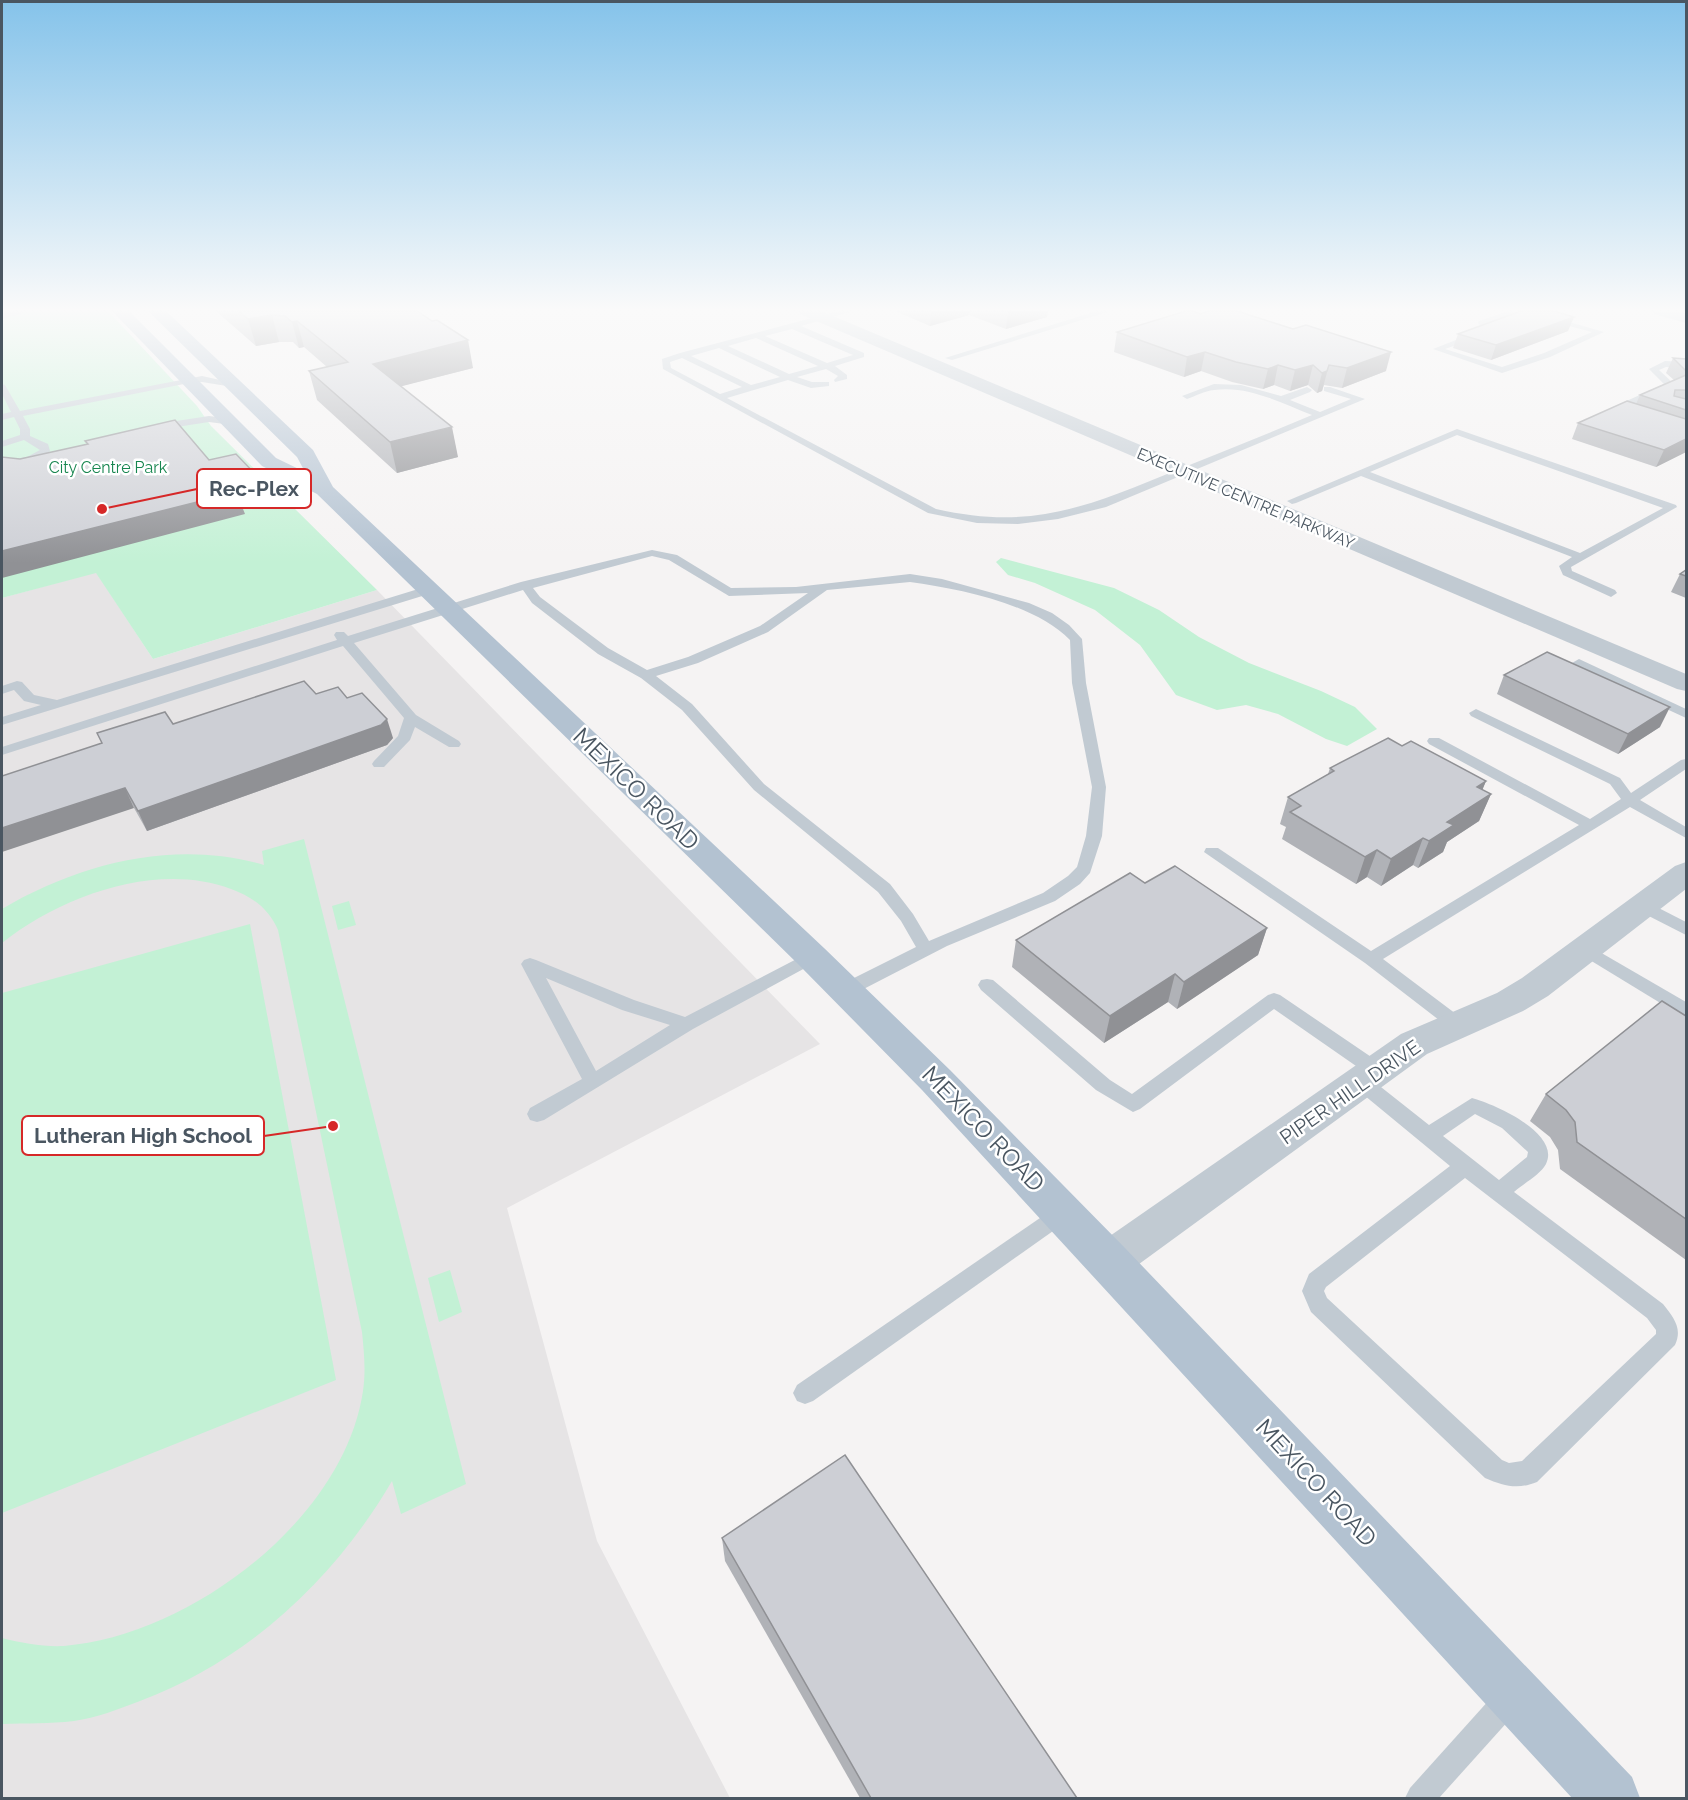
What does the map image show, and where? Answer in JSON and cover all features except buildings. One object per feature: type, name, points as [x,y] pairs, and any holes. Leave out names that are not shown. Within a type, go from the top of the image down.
[{"type":"main road","name":"MEXICO ROAD","points":[[204,395],[269,462],[324,490],[846,990],[936,1080],[1109,1261],[1611,1798]]},
{"type":"main road","name":"MEXICO ROAD","points":[[244,395],[306,454],[324,490]]},
{"type":"street","name":"EXECUTIVE CENTRE PARKWAY","points":[[1023,395],[1686,683]]},
{"type":"street","name":"EXECUTIVE CENTRE PARKWAY","points":[[1031,395],[1191,467],[1292,501],[1686,662]]},
{"type":"street","name":"PIPER HILL DRIVE","points":[[1109,1261],[1414,1044],[1510,1002],[1535,987],[1686,873]]},
{"type":"lane","points":[[6,395],[25,429],[25,437]]},
{"type":"lane","points":[[2,417],[113,395]]},
{"type":"lane","points":[[715,395],[932,511],[956,517],[1007,523],[1065,515],[1102,505],[1360,399],[1347,395]]},
{"type":"lane","points":[[719,397],[726,395]]},
{"type":"lane","points":[[1263,395],[1320,415]]},
{"type":"lane","points":[[1280,400],[1294,395]]},
{"type":"lane","points":[[1634,417],[1613,410],[1649,395]]},
{"type":"lane","points":[[157,427],[209,419],[232,422]]},
{"type":"lane","points":[[1292,501],[1457,432],[1672,507],[1565,566],[1567,573],[1611,592]]},
{"type":"lane","points":[[2,444],[25,437],[44,446],[45,451],[30,460],[2,464]]},
{"type":"lane","points":[[1361,472],[1581,557]]},
{"type":"lane","points":[[2,721],[328,621],[437,599],[525,585],[652,553],[673,557],[729,591],[796,591],[910,578],[972,590],[1048,616],[1077,639],[1079,683],[1099,787],[1094,836],[1084,869],[1074,880],[1049,897],[926,950],[846,990]]},
{"type":"lane","points":[[525,585],[536,600],[603,651],[646,675],[687,707],[759,787],[884,888],[907,918],[926,950]]},
{"type":"lane","points":[[646,675],[693,660],[764,629],[825,587]]},
{"type":"lane","points":[[2,751],[345,641],[437,599]]},
{"type":"lane","points":[[328,621],[411,718],[454,744]]},
{"type":"lane","points":[[1579,663],[1686,714]]},
{"type":"lane","points":[[2,690],[17,685],[29,698],[57,704]]},
{"type":"lane","points":[[1476,713],[1615,781],[1629,800],[1686,833]]},
{"type":"lane","points":[[379,764],[405,737],[411,718]]},
{"type":"lane","points":[[1434,741],[1590,825]]},
{"type":"lane","points":[[1371,959],[1590,825],[1686,763]]},
{"type":"lane","points":[[1212,852],[1371,959],[1458,1025]]},
{"type":"lane","points":[[1643,906],[1686,929]]},
{"type":"lane","points":[[1586,950],[1686,1010]]},
{"type":"lane","points":[[537,1114],[687,1024],[812,957]]},
{"type":"lane","points":[[593,1082],[530,964],[628,1005],[687,1024]]},
{"type":"lane","points":[[987,985],[1103,1085],[1132,1104],[1274,1000],[1368,1076],[1428,1136],[1655,1311],[1667,1327],[1667,1338],[1528,1473],[1509,1475],[1494,1469],[1319,1305],[1313,1291],[1317,1281],[1465,1166]]},
{"type":"lane","points":[[1428,1136],[1472,1106],[1489,1110],[1530,1139],[1538,1150],[1537,1161],[1499,1192]]},
{"type":"lane","points":[[805,1394],[1063,1213]]},
{"type":"lane","points":[[1420,1798],[1513,1694]]},
{"type":"shaded area","points":[[96,572],[153,659],[377,590],[820,1044],[507,1208],[597,1541],[730,1798],[2,1798],[2,598]]},
{"type":"green space","name":"City Centre Park","points":[[2,395],[187,395],[211,426],[377,590],[153,659],[96,573],[2,598]]},
{"type":"green space","points":[[1001,558],[1114,588],[1159,610],[1199,637],[1249,663],[1355,707],[1377,729],[1347,746],[1326,739],[1278,714],[1246,705],[1217,710],[1176,695],[1140,645],[1095,610],[1035,583],[1008,575],[996,562]]},
{"type":"green space","points":[[304,839],[466,1484],[401,1514],[392,1481],[369,1517],[343,1551],[285,1613],[217,1663],[179,1684],[140,1701],[91,1718],[56,1723],[2,1724],[2,1638],[48,1646],[64,1646],[112,1637],[161,1620],[209,1595],[253,1563],[293,1526],[326,1484],[350,1439],[363,1391],[365,1369],[362,1332],[278,930],[270,916],[253,900],[231,889],[202,881],[172,879],[142,881],[81,898],[52,911],[2,943],[2,909],[63,879],[129,860],[163,855],[196,854],[264,865],[262,851]]},
{"type":"green space","points":[[349,901],[356,925],[338,930],[332,906]]},
{"type":"green space","points":[[250,924],[336,1380],[2,1513],[2,993]]},
{"type":"green space","points":[[450,1270],[462,1312],[439,1322],[428,1278]]},
{"type":"place","name":"Rec-Plex","points":[[102,509]]},
{"type":"place","name":"Lutheran High School","points":[[333,1126]]}]
